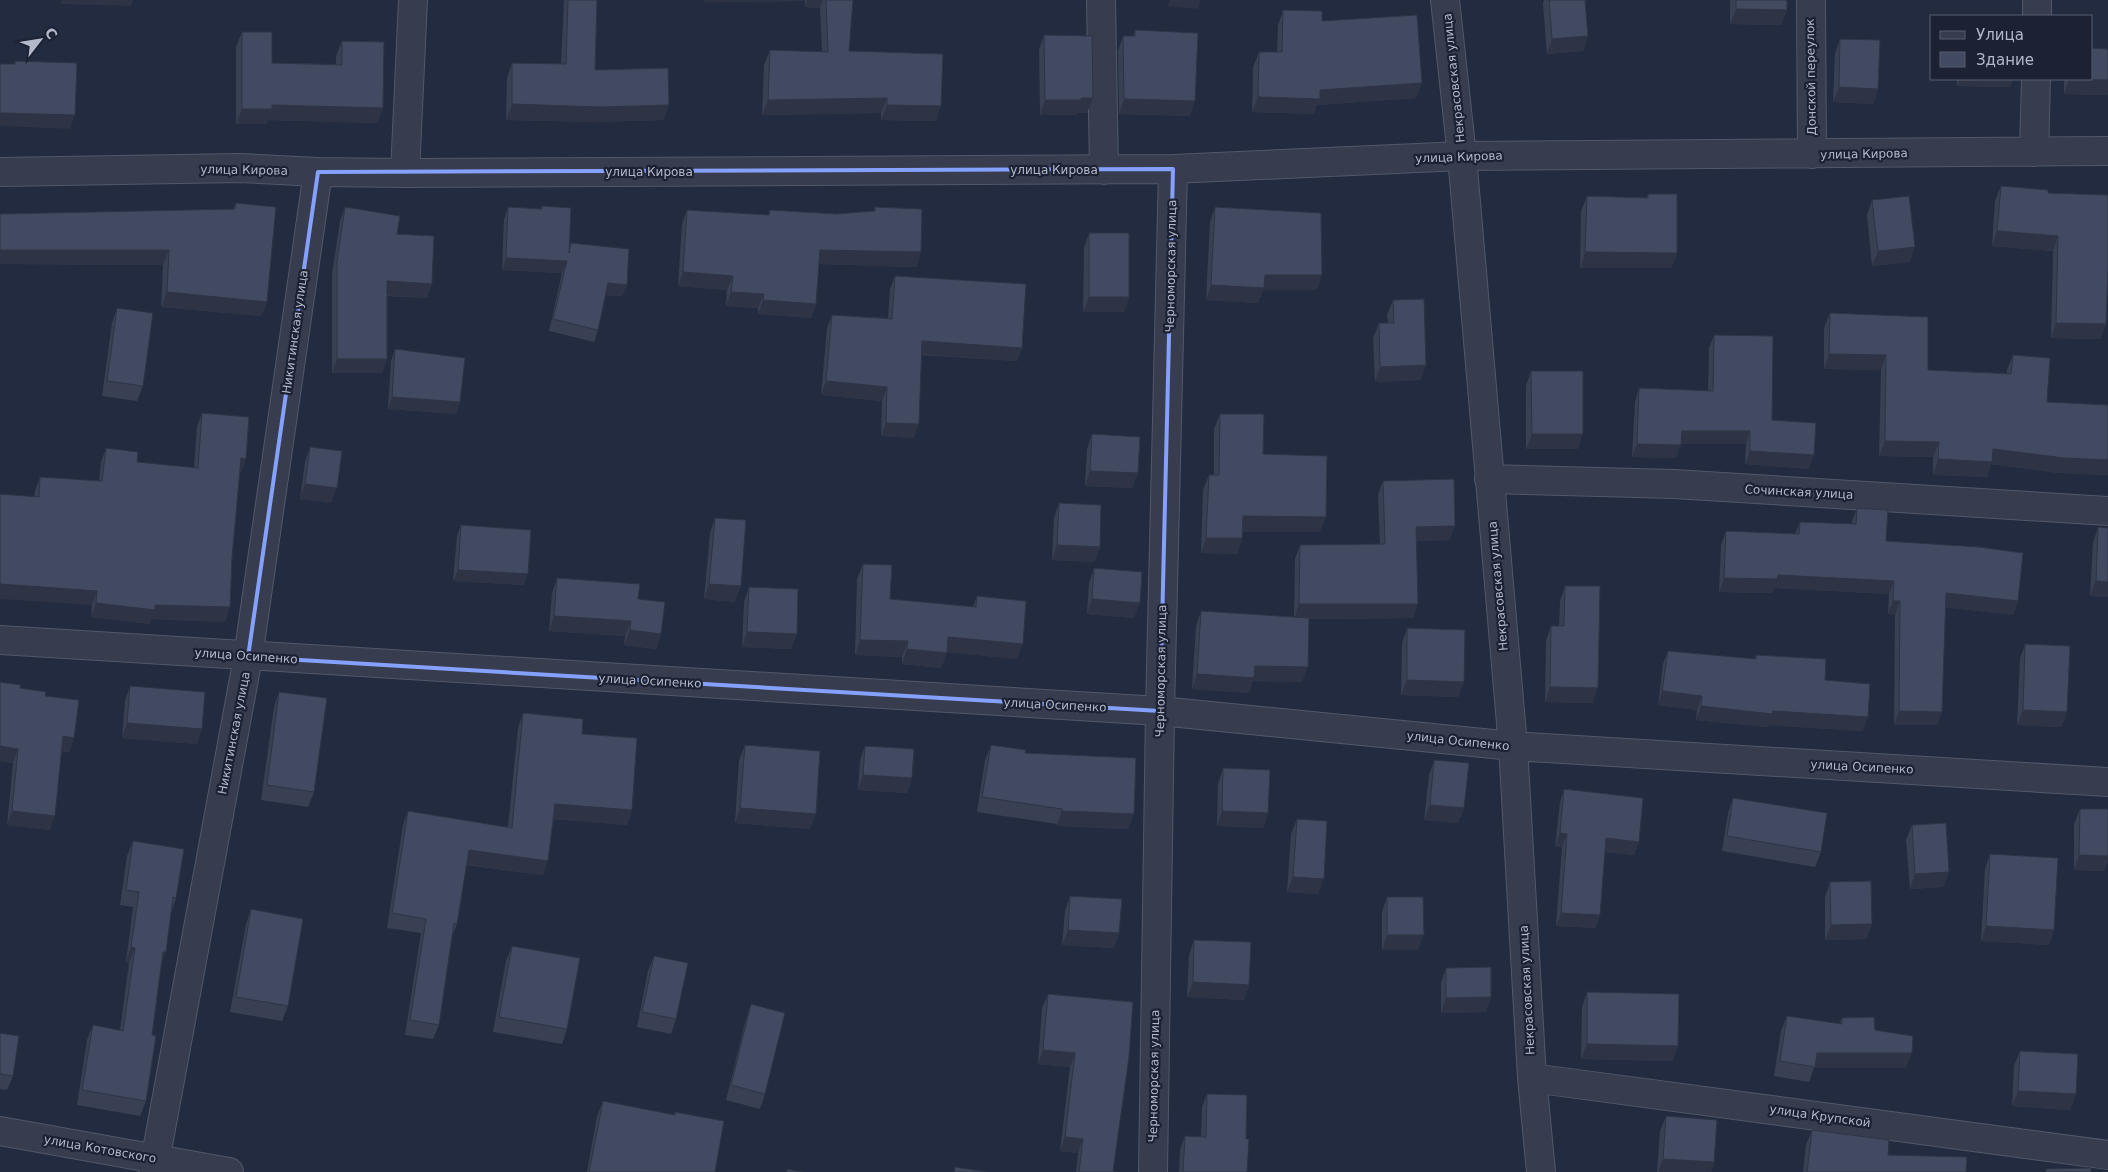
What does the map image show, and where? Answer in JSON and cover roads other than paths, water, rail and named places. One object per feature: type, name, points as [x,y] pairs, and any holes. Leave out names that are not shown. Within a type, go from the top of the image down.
[{"type":"street","points":[[405,173],[413,0]]},
{"type":"street","points":[[1101,0],[1104,170]]},
{"type":"street","name":"Некрасовская улица","points":[[1446,0],[1462,156],[1513,746],[1532,1078],[1541,1172]]},
{"type":"street","name":"Донской переулок","points":[[1811,0],[1812,154]]},
{"type":"street","points":[[2036,15],[2037,0]]},
{"type":"street","points":[[2034,152],[2036,80]]},
{"type":"street","name":"улица Кирова","points":[[0,172],[240,168],[318,172],[405,173],[1173,170],[1462,156],[2108,151]]},
{"type":"street","name":"Черноморская улица","points":[[1153,1172],[1160,711],[1173,170]]},
{"type":"street","name":"Никитинская улица","points":[[154,1165],[248,656],[318,172]]},
{"type":"street","name":"Сочинская улица","points":[[1489,479],[1684,485],[2108,510]]},
{"type":"street","name":"улица Осипенко","points":[[0,640],[1160,711],[1513,746],[2108,782]]},
{"type":"street","name":"улица Крупской","points":[[1532,1078],[2108,1155]]},
{"type":"street","name":"улица Котовского","points":[[0,1131],[154,1165],[229,1172]]}]
